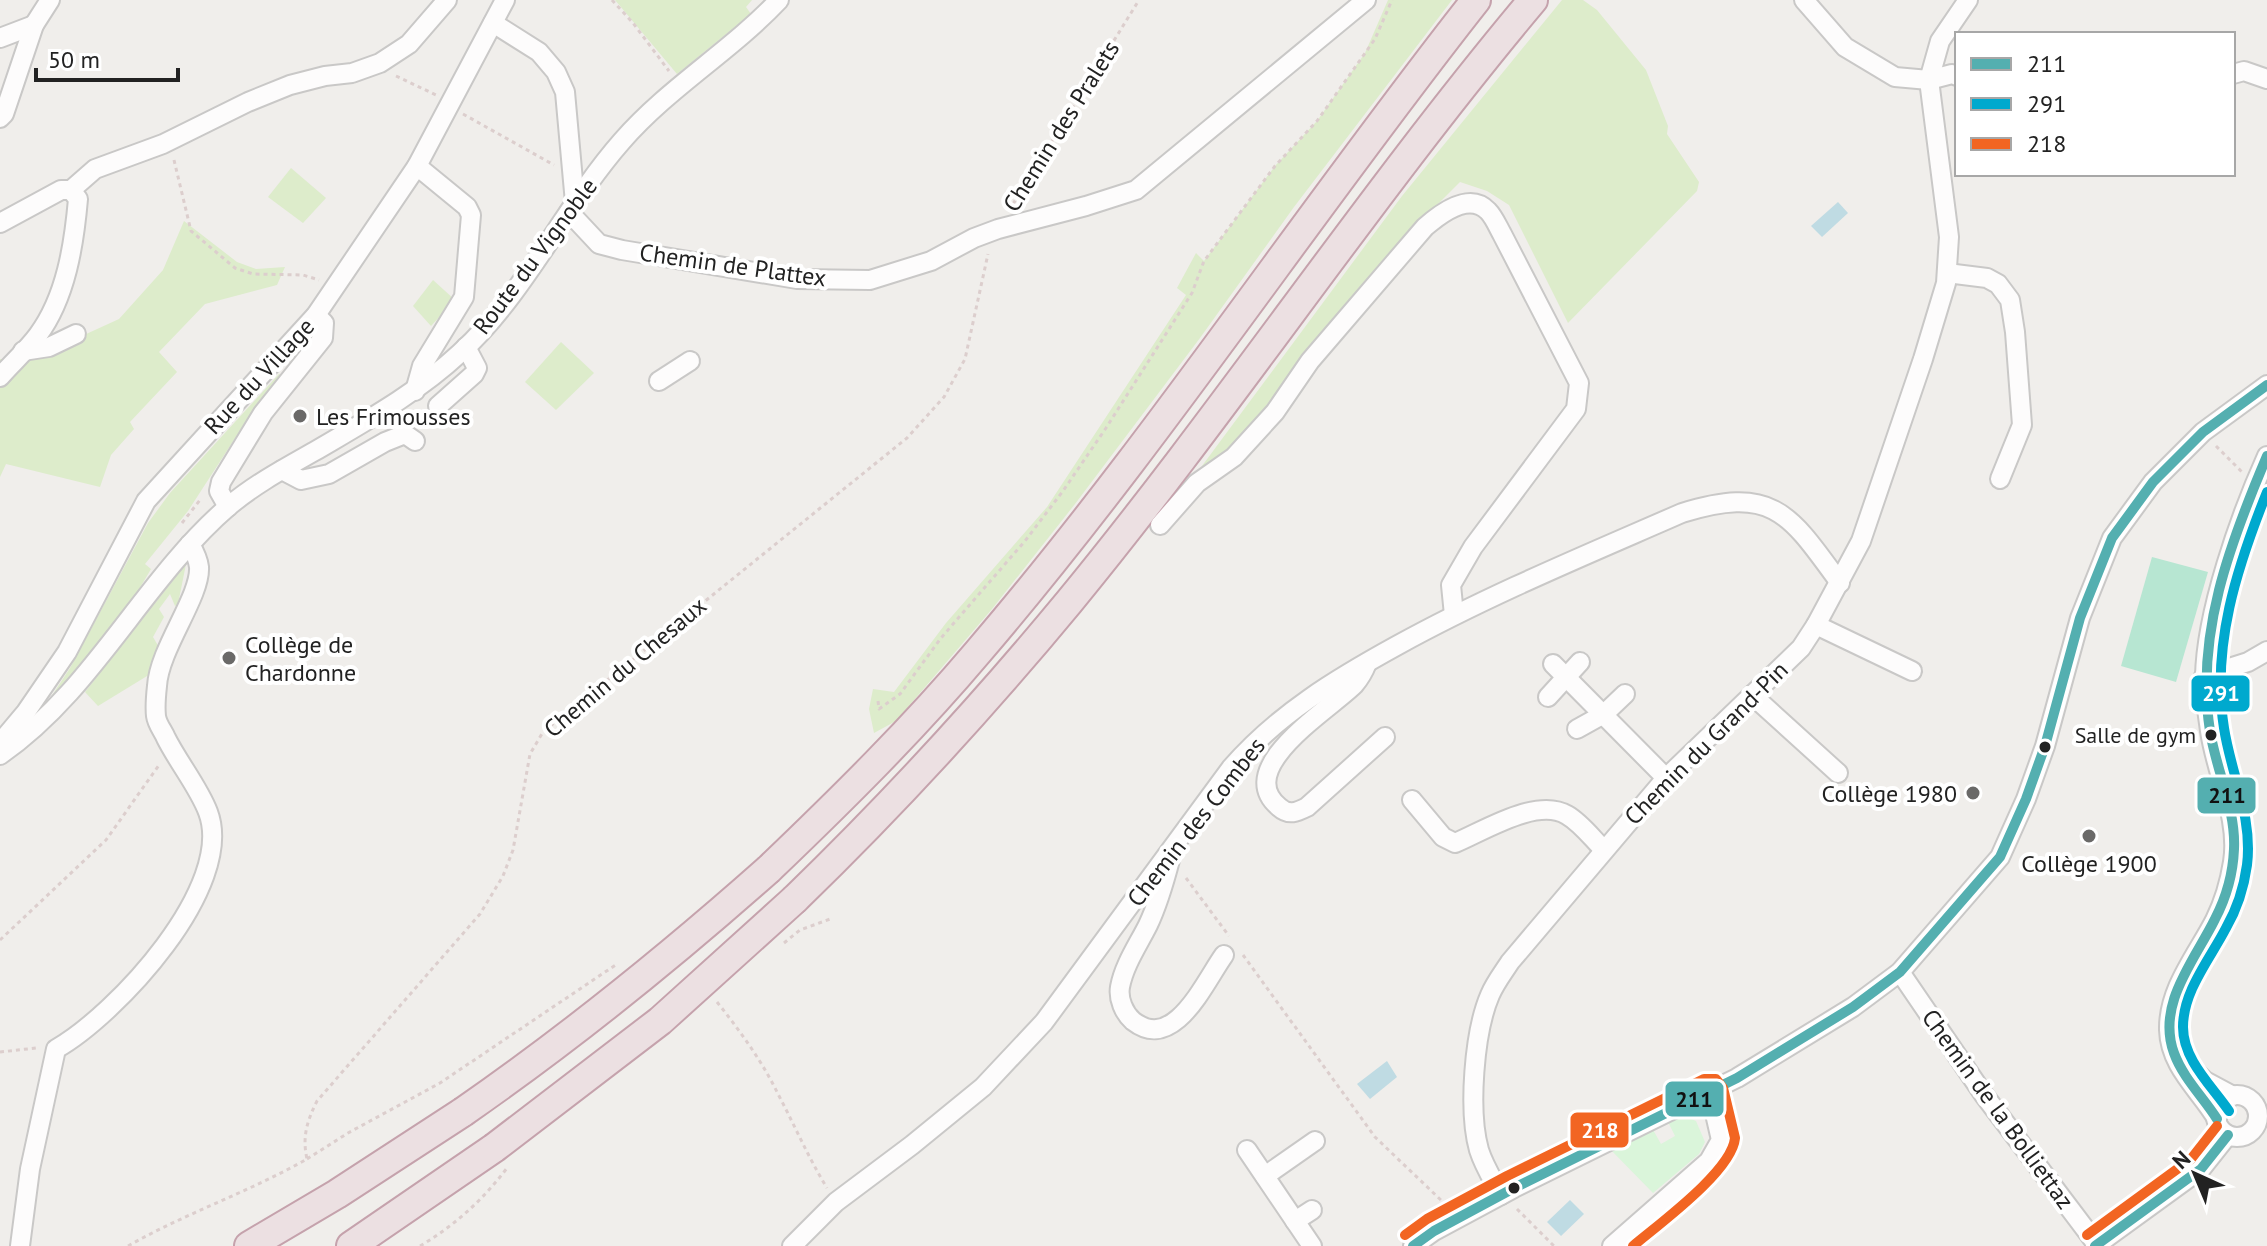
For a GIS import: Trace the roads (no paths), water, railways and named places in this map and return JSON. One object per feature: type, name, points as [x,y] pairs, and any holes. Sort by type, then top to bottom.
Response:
[{"type":"highway","points":[[249,1246],[337,1194],[556,1047],[637,984],[769,869],[871,770],[926,711],[1041,575],[1230,330],[1423,67],[1476,0]]},
{"type":"highway","points":[[351,1246],[500,1159],[795,899],[951,740],[1070,601],[1231,394],[1397,172],[1533,0]]},
{"type":"street","points":[[0,118],[34,25],[50,0]]},
{"type":"street","points":[[0,223],[61,190],[71,190],[95,169],[163,144],[248,102],[290,85],[352,73],[380,63],[409,44],[447,0]]},
{"type":"street","name":"Rue du Village","points":[[0,743],[26,712],[67,652],[146,501],[316,315],[335,288],[417,166],[505,0]]},
{"type":"street","name":"Route du Vignoble","points":[[0,755],[51,711],[110,645],[190,544],[228,507],[261,482],[415,391],[466,347],[508,299],[623,139],[779,0]]},
{"type":"street","name":"Chemin de Plattex","points":[[572,207],[599,244],[797,279],[870,280],[931,261],[998,229],[1136,190],[1366,0]]},
{"type":"street","points":[[1804,0],[1845,47],[1895,77],[1929,80],[1955,75]]},
{"type":"street","points":[[1929,80],[1940,41],[1968,0]]},
{"type":"street","points":[[493,23],[539,52],[556,72],[565,92],[573,175],[572,207]]},
{"type":"street","points":[[0,38],[34,25]]},
{"type":"street","points":[[2235,73],[2244,71],[2267,79]]},
{"type":"street","name":"Chemin du Grand-Pin","points":[[1505,1198],[1480,1153],[1474,1129],[1474,1078],[1490,995],[1510,962],[1666,778],[1801,648],[1861,541],[1923,359],[1947,273],[1949,237],[1929,80]]},
{"type":"street","points":[[415,391],[422,366],[464,297],[471,215],[467,207],[417,166]]},
{"type":"street","points":[[0,377],[39,335],[60,295],[75,230],[78,199],[71,190]]},
{"type":"street","points":[[1160,525],[1197,483],[1234,457],[1275,412],[1310,361],[1425,227],[1441,213],[1462,204],[1475,204],[1488,210],[1502,234],[1579,383],[1576,409],[1473,547],[1451,585],[1454,615]]},
{"type":"street","points":[[1947,273],[1987,278],[1998,284],[2010,300],[2022,425],[2000,479]]},
{"type":"street","points":[[228,507],[219,491],[221,482],[263,413],[323,338],[324,323],[316,315]]},
{"type":"street","points":[[23,351],[49,347],[76,334]]},
{"type":"street","points":[[438,406],[477,368],[466,347]]},
{"type":"street","points":[[659,381],[690,361]]},
{"type":"street","points":[[1413,1246],[1737,1078],[1853,1007],[1900,972],[2000,857],[2045,746],[2080,618],[2112,538],[2153,482],[2203,432],[2267,385]]},
{"type":"street","points":[[282,470],[301,480],[329,474],[405,434],[415,441]]},
{"type":"street","points":[[2169,1037],[2184,1061],[2205,1081],[2233,1096],[2261,1102],[2252,1131],[2241,1137],[2228,1135],[2184,1074],[2169,1037],[2171,1003],[2217,917],[2233,859],[2233,829],[2210,735],[2204,676],[2213,620],[2230,553],[2267,456]]},
{"type":"street","name":"Chemin des Combes","points":[[792,1246],[836,1202],[983,1087],[1044,1022],[1231,768],[1256,739],[1306,700],[1368,661],[1454,615],[1682,513],[1712,504],[1753,502],[1784,514],[1840,583]]},
{"type":"street","points":[[20,1246],[30,1169],[56,1049],[80,1036],[118,1002],[162,951],[187,911],[209,866],[213,835],[208,812],[156,718],[157,681],[170,640],[197,583],[197,557],[190,544]]},
{"type":"street","points":[[1816,625],[1912,671]]},
{"type":"street","points":[[2204,676],[2248,662],[2267,651]]},
{"type":"street","points":[[1368,661],[1355,683],[1312,720],[1275,759],[1267,771],[1266,790],[1284,812],[1294,813],[1307,807],[1385,737]]},
{"type":"street","points":[[1548,697],[1580,662]]},
{"type":"street","points":[[1553,664],[1666,778]]},
{"type":"street","points":[[1577,729],[1604,714],[1625,694]]},
{"type":"street","points":[[1752,695],[1838,773]]},
{"type":"street","points":[[1412,800],[1443,837],[1455,843],[1534,809],[1565,814],[1603,849]]},
{"type":"street","points":[[1172,850],[1162,893],[1126,966],[1119,990],[1122,1007],[1130,1019],[1143,1027],[1157,1031],[1171,1027],[1224,955]]},
{"type":"street","name":"Chemin de la Bolliettaz","points":[[1900,972],[1984,1095],[2097,1246]]},
{"type":"street","points":[[1612,1246],[1709,1161],[1721,1140],[1710,1092]]},
{"type":"street","points":[[2217,1119],[2219,1107],[2233,1096]]},
{"type":"street","points":[[2097,1246],[2201,1169],[2228,1135]]},
{"type":"street","points":[[1265,1176],[1315,1141]]},
{"type":"street","points":[[1247,1150],[1312,1246]]},
{"type":"street","points":[[1295,1221],[1312,1210]]},
{"type":"water","points":[[1838,202],[1848,213],[1822,237],[1811,226]]},
{"type":"water","points":[[1387,1061],[1397,1077],[1370,1099],[1357,1084]]},
{"type":"water","points":[[1570,1200],[1584,1214],[1561,1236],[1547,1222]]},
{"type":"place","name":"Les Frimousses","points":[[300,416]]},
{"type":"place","name":"Collège de Chardonne","points":[[229,658]]},
{"type":"place","name":"Salle de gym","points":[[2211,735]]},
{"type":"place","name":"Collège 1980","points":[[1973,793]]},
{"type":"place","name":"Collège 1900","points":[[2089,836]]}]
